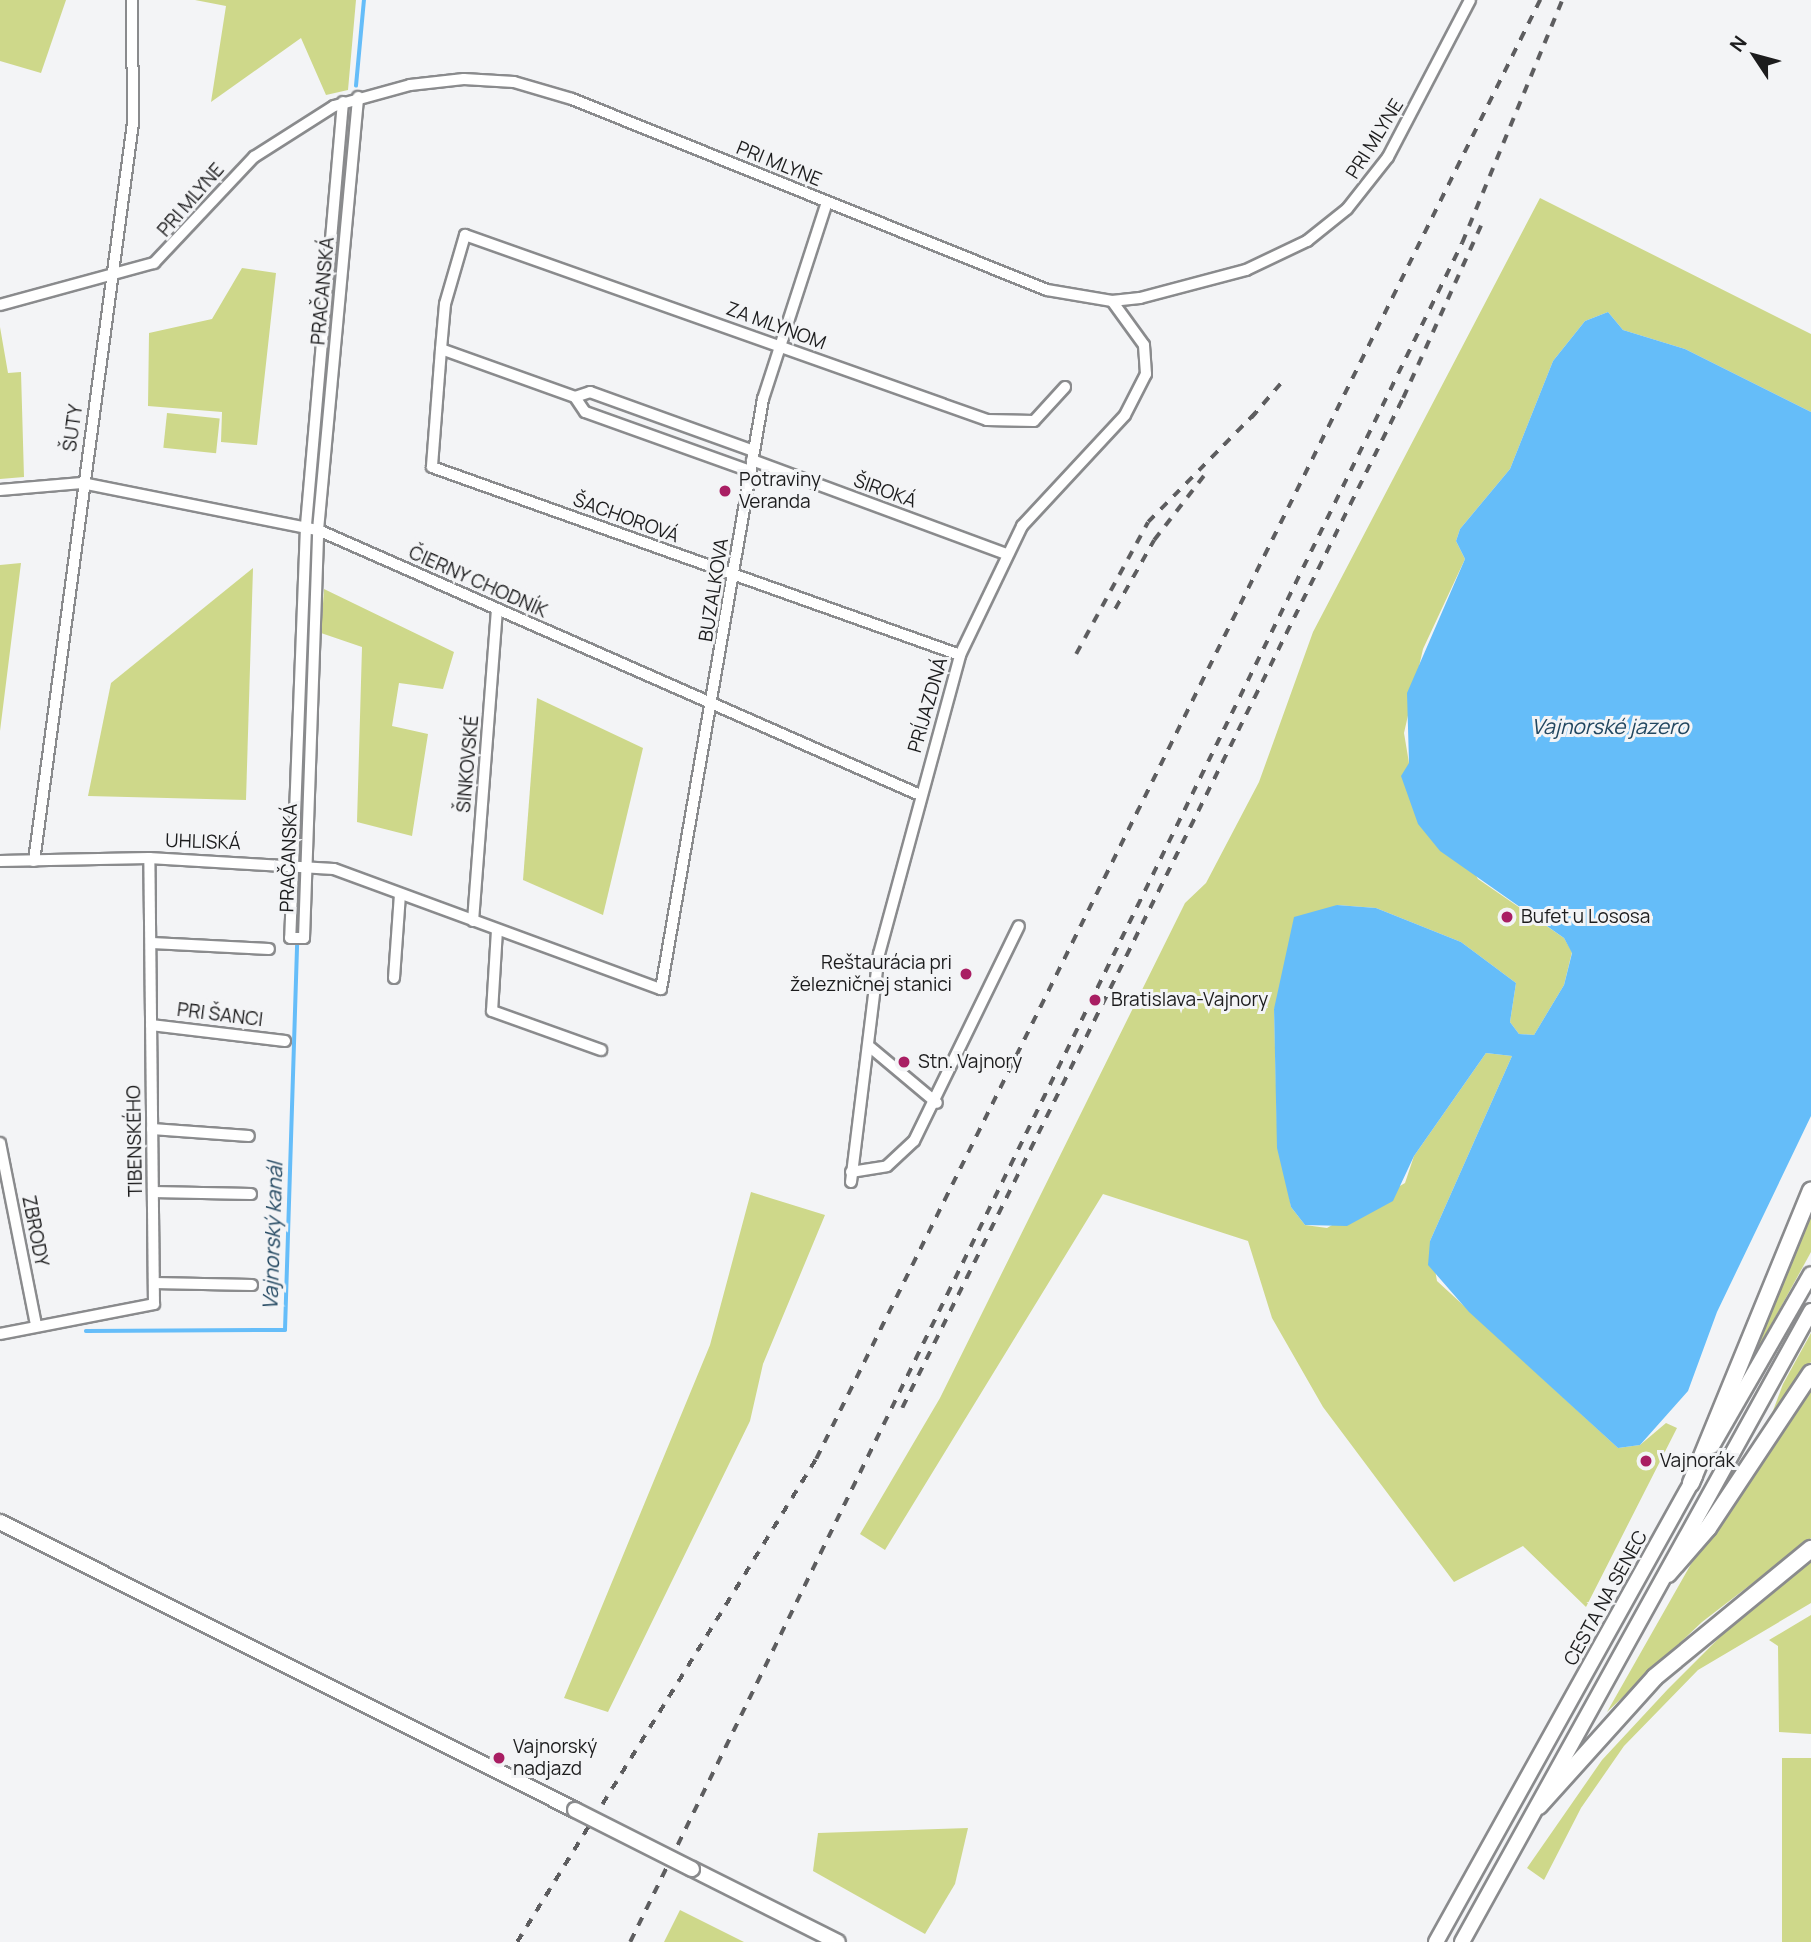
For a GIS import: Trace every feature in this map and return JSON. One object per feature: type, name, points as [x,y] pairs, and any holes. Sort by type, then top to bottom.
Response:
[{"type":"highway","points":[[1691,1483],[1811,1191]]},
{"type":"highway","points":[[1668,1574],[1708,1528],[1811,1373]]},
{"type":"highway","points":[[1539,1807],[1655,1677],[1811,1549]]},
{"type":"main road","name":"CESTA NA SENEC","points":[[1436,1942],[1691,1483],[1811,1274]]},
{"type":"main road","points":[[1462,1942],[1668,1574],[1811,1311]]},
{"type":"main road","points":[[0,1522],[838,1942]]},
{"type":"street","name":"ŠUTY","points":[[34,861],[82,483],[133,123],[132,0]]},
{"type":"street","name":"PRI MLYNE","points":[[0,305],[112,277],[161,259],[254,157],[343,102],[450,80],[526,85],[1047,290],[1112,301],[1246,270],[1307,241],[1338,217],[1388,157],[1470,0]]},
{"type":"street","name":"PRAČANSKÁ","points":[[343,102],[306,527],[290,938],[304,938],[318,530],[358,97]]},
{"type":"street","name":"BUZALKOVA","points":[[661,989],[713,705],[752,461],[779,346],[827,202]]},
{"type":"street","name":"ZA MLYNOM","points":[[441,349],[445,304],[465,235],[779,346],[1015,425],[1034,421],[1065,387]]},
{"type":"street","name":"PRÍJAZDNÁ","points":[[937,1103],[900,1157],[870,1172],[851,1177],[870,1047],[878,954],[960,655],[1006,554],[1041,500],[1125,415],[1141,389],[1144,345],[1112,301]]},
{"type":"street","name":"ŠIROKÁ","points":[[441,349],[575,397],[585,412],[752,461]]},
{"type":"street","name":"ŠACHOROVÁ","points":[[441,349],[432,467],[960,655]]},
{"type":"street","name":"ŠIROKÁ","points":[[575,397],[590,392],[752,461],[1006,554]]},
{"type":"street","name":"ČIERNY CHODNÍK","points":[[0,490],[82,483],[318,530],[920,795]]},
{"type":"street","name":"ŠINKOVSKÉ","points":[[473,920],[497,611]]},
{"type":"street","name":"UHLISKÁ","points":[[0,860],[149,858],[306,864],[400,894],[661,989]]},
{"type":"street","name":"TIBENSKÉHO","points":[[149,858],[154,1283]]},
{"type":"street","points":[[394,978],[400,894]]},
{"type":"street","points":[[870,1047],[937,1103],[1019,926]]},
{"type":"street","points":[[497,930],[492,1011],[601,1050]]},
{"type":"street","points":[[152,943],[269,949]]},
{"type":"street","name":"PRI ŠANCI","points":[[151,1025],[285,1041]]},
{"type":"street","points":[[152,1129],[249,1136]]},
{"type":"street","name":"ZBRODY","points":[[0,1143],[36,1325]]},
{"type":"street","points":[[153,1192],[251,1194]]},
{"type":"street","points":[[0,1334],[154,1304],[154,1283],[252,1285]]},
{"type":"green space","points":[[0,0],[66,0],[41,73],[0,61]]},
{"type":"green space","points":[[195,0],[356,0],[348,90],[326,95],[301,38],[211,102],[226,6]]},
{"type":"green space","points":[[1540,198],[1811,334],[1811,412],[1685,349],[1623,330],[1608,312],[1585,321],[1553,361],[1510,469],[1460,529],[1456,541],[1465,559],[1423,649],[1404,733],[1409,763],[1478,879],[1564,938],[1572,952],[1564,985],[1534,1035],[1519,1034],[1510,1022],[1516,983],[1461,942],[1376,908],[1337,905],[1274,1009],[1277,1125],[1291,1207],[1305,1225],[1327,1228],[1405,1183],[1414,1156],[1486,1053],[1512,1056],[1430,1241],[1437,1281],[1618,1448],[1640,1445],[1666,1423],[1677,1428],[1586,1607],[1523,1546],[1454,1582],[1323,1407],[1272,1318],[1248,1241],[1103,1194],[885,1550],[860,1534],[940,1398],[1185,903],[1206,883],[1259,782],[1313,632]]},
{"type":"green space","points":[[242,268],[276,273],[257,445],[221,442],[222,412],[148,406],[149,333],[212,319]]},
{"type":"green space","points":[[0,327],[8,373],[21,372],[24,477],[0,479]]},
{"type":"green space","points":[[167,413],[220,419],[216,453],[163,448]]},
{"type":"green space","points":[[21,563],[0,731],[0,565]]},
{"type":"green space","points":[[253,568],[246,800],[88,796],[111,683]]},
{"type":"green space","points":[[324,589],[454,652],[443,689],[399,683],[392,726],[428,734],[412,836],[357,822],[362,647],[321,633]]},
{"type":"green space","points":[[537,698],[643,748],[603,915],[523,880]]},
{"type":"green space","points":[[751,1192],[825,1215],[763,1364],[750,1421],[608,1712],[564,1698],[710,1345]]},
{"type":"green space","points":[[1811,1208],[1811,1252],[1748,1367],[1745,1364]]},
{"type":"green space","points":[[1811,1333],[1811,1362],[1770,1419],[1783,1384]]},
{"type":"green space","points":[[1811,1386],[1811,1538],[1702,1622],[1607,1712],[1691,1564]]},
{"type":"green space","points":[[1811,1561],[1811,1603],[1698,1670],[1624,1746],[1581,1808],[1544,1880],[1527,1868],[1602,1760],[1738,1619]]},
{"type":"green space","points":[[1811,1615],[1811,1734],[1779,1732],[1778,1646],[1769,1640]]},
{"type":"green space","points":[[1782,1758],[1811,1758],[1811,1942],[1782,1942]]},
{"type":"green space","points":[[968,1828],[955,1884],[925,1934],[813,1871],[818,1833]]},
{"type":"green space","points":[[680,1910],[744,1942],[664,1942]]},
{"type":"water","name":"Vajnorské jazero","points":[[1608,312],[1623,330],[1685,349],[1811,412],[1811,1116],[1717,1312],[1688,1391],[1640,1445],[1618,1448],[1469,1312],[1428,1265],[1430,1241],[1512,1056],[1486,1053],[1414,1156],[1393,1201],[1347,1226],[1305,1225],[1291,1207],[1277,1148],[1274,1009],[1294,917],[1337,905],[1376,908],[1461,942],[1516,983],[1510,1022],[1519,1034],[1534,1035],[1564,985],[1572,953],[1564,938],[1440,851],[1418,824],[1401,776],[1409,763],[1407,693],[1465,559],[1456,541],[1460,529],[1510,469],[1553,361],[1585,321]]},
{"type":"waterway","name":"Vajnorský kanál","points":[[356,86],[364,0]]},
{"type":"waterway","name":"Vajnorský kanál","points":[[297,932],[299,874]]},
{"type":"waterway","name":"Vajnorský kanál","points":[[86,1331],[285,1330],[297,944]]},
{"type":"railway","points":[[517,1942],[816,1459],[1540,0]]},
{"type":"railway","points":[[630,1942],[1462,243],[1562,0]]},
{"type":"railway","points":[[902,1408],[1403,398],[1482,223]]},
{"type":"railway","points":[[1251,418],[1281,383]]},
{"type":"railway","points":[[1076,654],[1148,522],[1256,412]]},
{"type":"railway","points":[[1115,609],[1154,540],[1209,469]]},
{"type":"place","name":"Potraviny Veranda","points":[[725,491]]},
{"type":"place","name":"Bufet u Lososa","points":[[1507,917]]},
{"type":"place","name":"Reštaurácia pri železničnej stanici","points":[[966,974]]},
{"type":"place","name":"Bratislava-Vajnory","points":[[1095,1000]]},
{"type":"place","name":"Stn. Vajnory","points":[[904,1062]]},
{"type":"place","name":"Vajnorák","points":[[1646,1461]]},
{"type":"place","name":"Vajnorský nadjazd","points":[[499,1758]]}]
